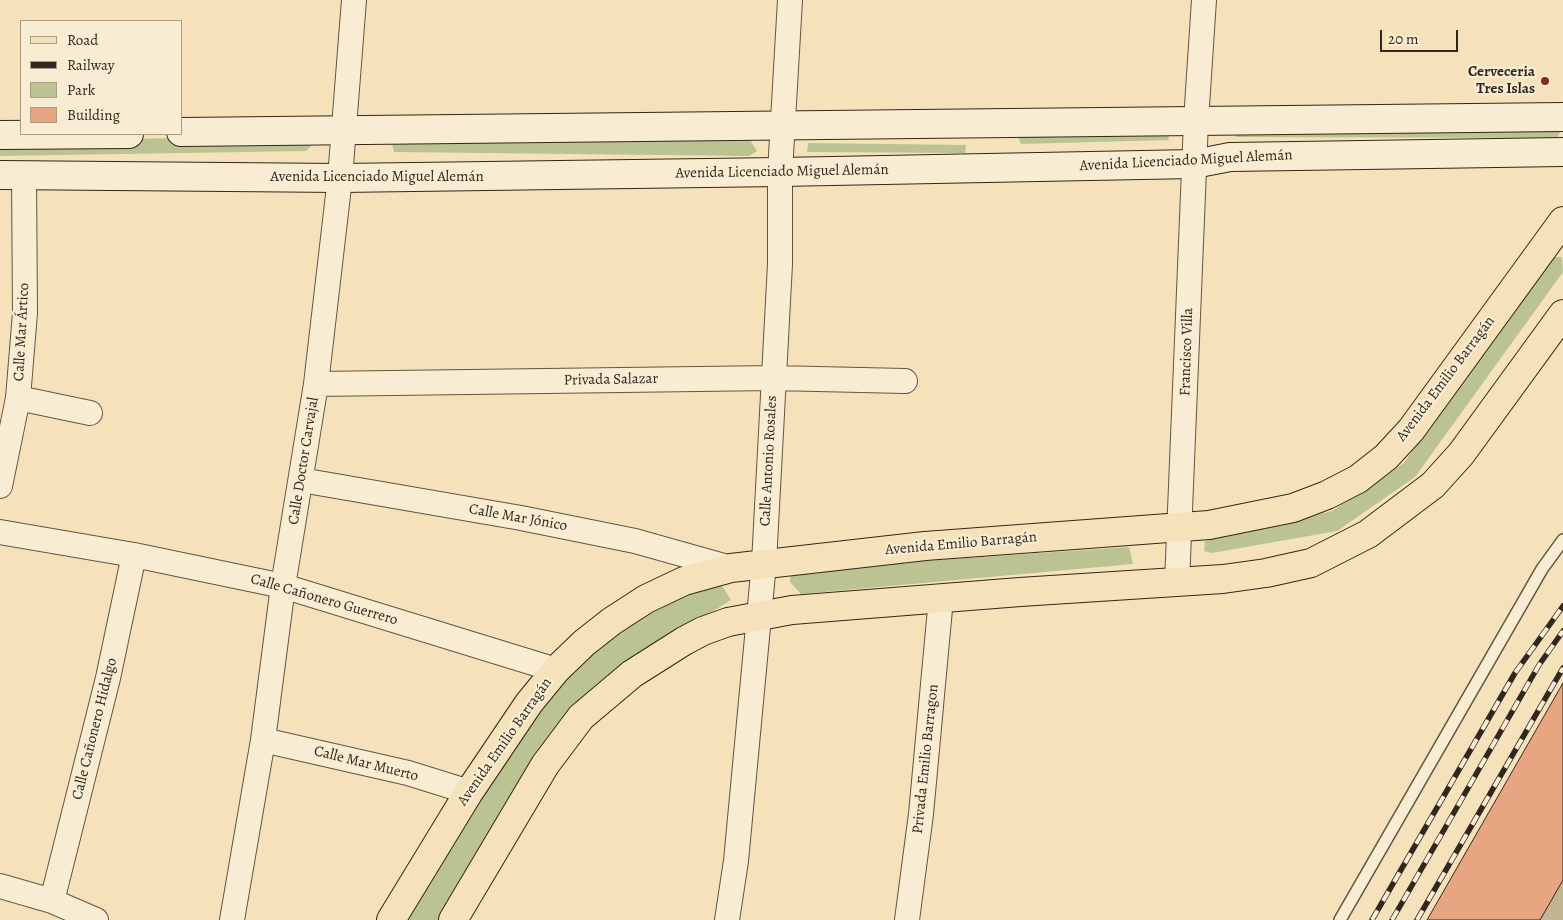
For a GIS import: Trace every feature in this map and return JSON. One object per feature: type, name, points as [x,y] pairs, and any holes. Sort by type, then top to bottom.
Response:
[{"type":"main road","points":[[182,132],[345,129],[990,125],[1563,117]]},
{"type":"main road","points":[[988,169],[990,125]]},
{"type":"main road","points":[[0,135],[20,135]]},
{"type":"main road","name":"Avenida Licenciado Miguel Alemán","points":[[12,176],[340,178],[988,169],[1194,164],[1230,157],[1563,152]]},
{"type":"main road","name":"Avenida Emilio Barragán","points":[[391,920],[468,792],[529,702],[556,670],[612,621],[646,599],[684,581],[731,568],[953,544],[1209,525],[1293,508],[1327,495],[1358,479],[1379,463],[1411,430],[1563,220]]},
{"type":"main road","points":[[453,920],[545,765],[581,717],[610,691],[658,656],[703,631],[758,616],[792,610],[941,598],[1177,583],[1266,574],[1311,563],[1368,534],[1433,485],[1461,454],[1563,314]]},
{"type":"street","name":"Calle Doctor Carvajal","points":[[232,920],[263,740],[284,586],[316,384],[345,129],[354,0]]},
{"type":"street","name":"Calle Antonio Rosales","points":[[727,920],[736,861],[764,563],[780,264],[780,172],[790,0]]},
{"type":"street","name":"Francisco Villa","points":[[1177,583],[1194,164],[1204,0]]},
{"type":"street","name":"Calle Mar Ártico","points":[[0,486],[18,398],[25,313],[12,176]]},
{"type":"street","name":"Privada Salazar","points":[[316,384],[774,378],[905,381]]},
{"type":"street","points":[[18,398],[90,414]]},
{"type":"street","name":"Calle Mar Jónico","points":[[301,480],[635,540],[731,568]]},
{"type":"street","name":"Calle Cañonero Guerrero","points":[[0,532],[134,555],[284,586],[556,670]]},
{"type":"street","name":"Calle Cañonero Hidalgo","points":[[52,901],[108,678],[134,555]]},
{"type":"street","name":"Privada Emilio Barragon","points":[[907,920],[921,814],[941,598]]},
{"type":"street","name":"Calle Mar Muerto","points":[[263,740],[408,773],[468,792]]},
{"type":"street","points":[[0,886],[52,901],[96,920]]},
{"type":"lane","points":[[1340,920],[1542,569],[1563,540]]},
{"type":"green space","points":[[1231,125],[1561,130],[1557,138],[1236,137]]},
{"type":"green space","points":[[1167,130],[1169,140],[1021,144],[1019,139],[1021,133]]},
{"type":"green space","points":[[305,136],[314,143],[306,151],[0,156],[0,141]]},
{"type":"green space","points":[[390,136],[750,140],[757,151],[749,156],[394,152]]},
{"type":"green space","points":[[808,143],[966,145],[965,153],[807,152]]},
{"type":"green space","points":[[1546,257],[1562,257],[1563,272],[1415,477],[1337,531],[1212,553],[1204,551],[1205,541],[1332,511],[1404,463]]},
{"type":"green space","points":[[1129,547],[1133,564],[801,594],[790,582],[791,570]]},
{"type":"green space","points":[[711,579],[723,587],[731,600],[596,684],[559,726],[440,920],[399,920],[570,666],[627,623]]},
{"type":"building","points":[[1563,683],[1563,880],[1540,920],[1427,920]]},
{"type":"railway","points":[[1372,920],[1515,673],[1563,606]]},
{"type":"railway","points":[[1392,920],[1539,665],[1563,631]]},
{"type":"railway","points":[[1417,920],[1563,668]]},
{"type":"place","name":"Cerveceria Tres Islas","points":[[1545,81]]}]
